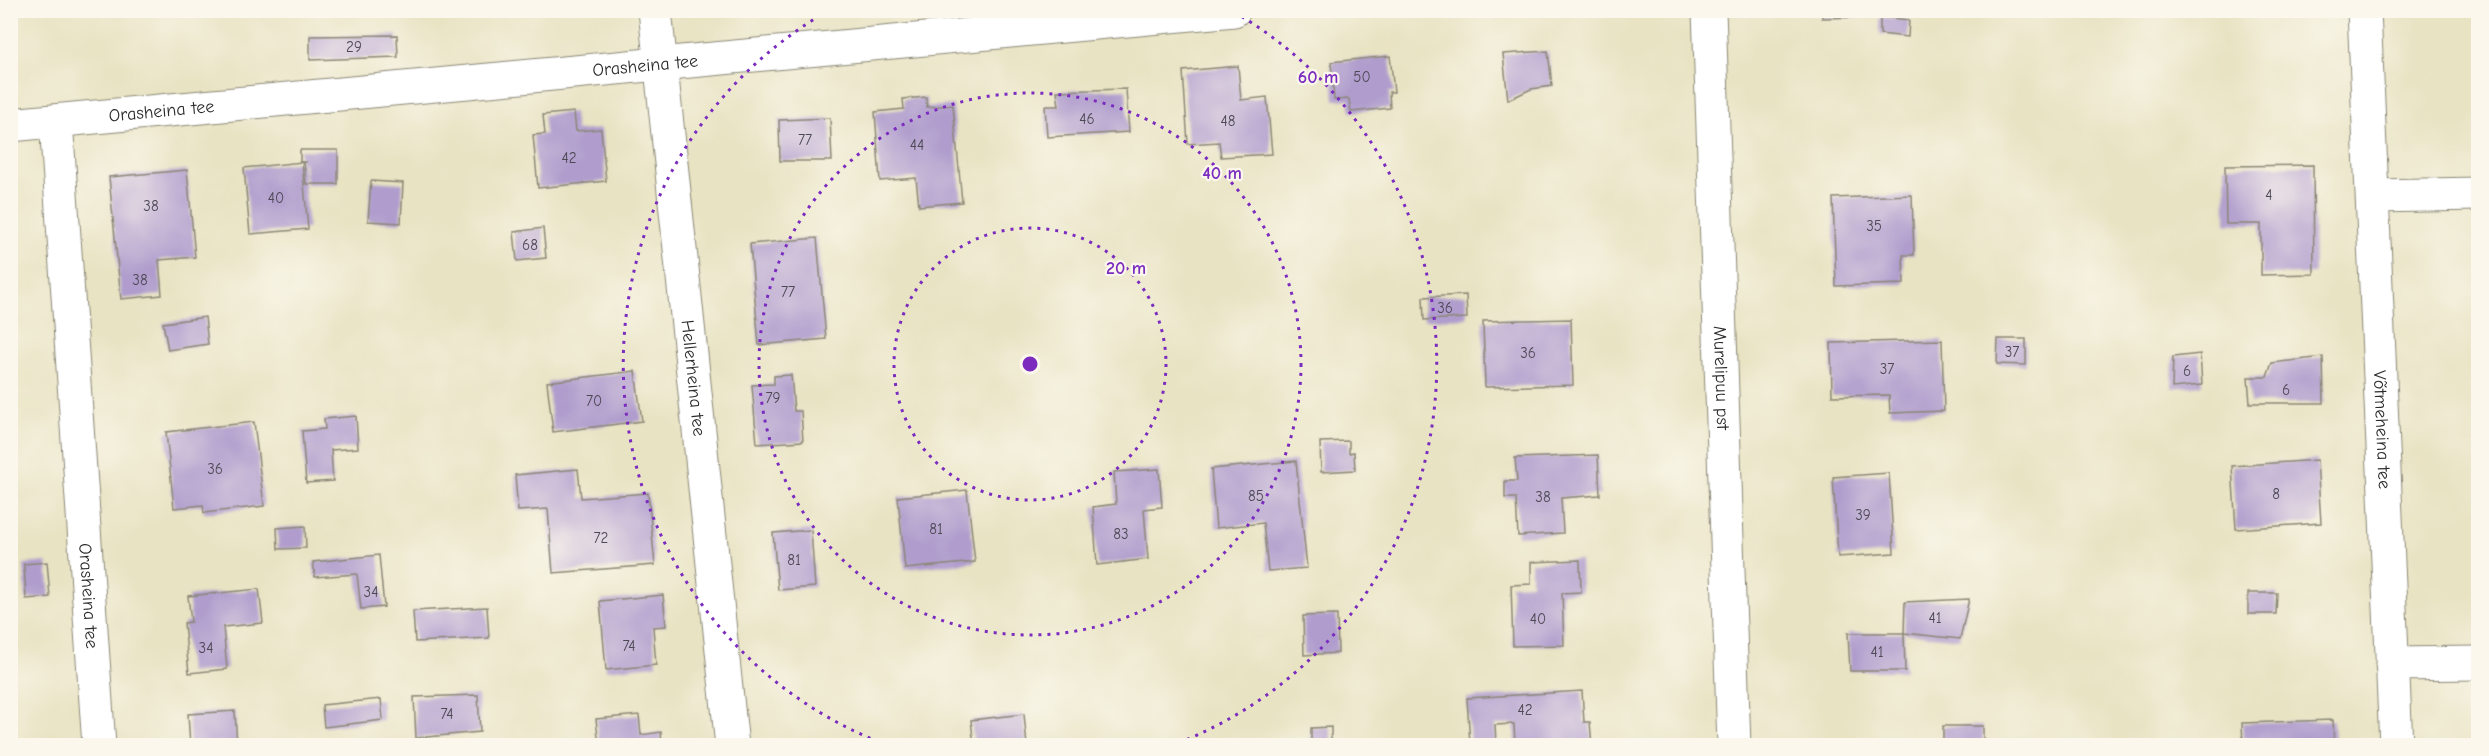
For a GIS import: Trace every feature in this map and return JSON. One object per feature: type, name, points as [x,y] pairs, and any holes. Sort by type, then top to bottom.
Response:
[{"type":"street","name":"Hellerheina tee","points":[[655,10],[732,746]]},
{"type":"street","name":"Orasheina tee","points":[[10,124],[1234,10]]},
{"type":"street","name":"Murelipuu pst","points":[[1709,10],[1734,746]]},
{"type":"street","name":"Võtmeheina tee","points":[[2364,10],[2374,196],[2396,746]]},
{"type":"street","name":"Orasheina tee","points":[[56,121],[99,746]]},
{"type":"street","points":[[2374,196],[2478,194]]},
{"type":"street","points":[[2392,664],[2478,663]]},
{"type":"building","points":[[1822,10],[1863,10],[1863,17],[1822,18]]},
{"type":"building","points":[[1880,17],[1909,20],[1908,37],[1880,34]]},
{"type":"building","points":[[397,35],[398,57],[310,60],[310,36]]},
{"type":"building","points":[[1548,51],[1552,86],[1531,89],[1508,100],[1503,54]]},
{"type":"building","points":[[1390,56],[1394,92],[1389,92],[1390,108],[1351,112],[1349,99],[1334,100],[1331,62]]},
{"type":"building","points":[[1238,66],[1241,100],[1267,97],[1272,154],[1221,157],[1219,142],[1188,144],[1183,71]]},
{"type":"building","points":[[1126,89],[1129,132],[1047,137],[1045,106],[1059,106],[1057,91]]},
{"type":"building","points":[[926,97],[927,107],[953,105],[962,202],[919,206],[916,178],[880,181],[875,112],[904,109],[903,99]]},
{"type":"building","points":[[574,112],[576,131],[601,129],[606,181],[538,188],[533,135],[545,134],[543,115]]},
{"type":"building","points":[[830,118],[832,161],[780,161],[779,120]]},
{"type":"building","points":[[300,150],[338,150],[338,184],[306,184],[304,162],[300,162]]},
{"type":"building","points":[[302,162],[308,229],[250,234],[244,168]]},
{"type":"building","points":[[2313,165],[2314,274],[2261,275],[2261,224],[2226,224],[2225,166]]},
{"type":"building","points":[[187,170],[195,257],[159,260],[162,295],[121,299],[109,177]]},
{"type":"building","points":[[371,181],[403,183],[401,223],[368,221]]},
{"type":"building","points":[[1912,195],[1914,255],[1903,255],[1904,284],[1836,286],[1833,198]]},
{"type":"building","points":[[543,228],[546,258],[517,261],[514,232]]},
{"type":"building","points":[[817,238],[826,339],[759,345],[750,244]]},
{"type":"building","points":[[1466,295],[1467,318],[1424,320],[1423,297]]},
{"type":"building","points":[[205,317],[208,344],[168,350],[163,323]]},
{"type":"building","points":[[1571,319],[1573,385],[1485,387],[1483,321]]},
{"type":"building","points":[[1998,339],[2026,339],[2026,365],[1997,364]]},
{"type":"building","points":[[1942,340],[1944,411],[1890,413],[1889,395],[1832,396],[1831,343]]},
{"type":"building","points":[[2200,354],[2202,385],[2172,388],[2173,357]]},
{"type":"building","points":[[2323,357],[2324,403],[2250,403],[2248,377],[2267,377],[2272,363]]},
{"type":"building","points":[[635,371],[642,421],[553,432],[547,382]]},
{"type":"building","points":[[791,375],[794,411],[801,411],[803,441],[757,444],[752,385],[774,384],[774,376]]},
{"type":"building","points":[[356,416],[358,448],[331,450],[333,481],[306,483],[302,431],[325,429],[324,419]]},
{"type":"building","points":[[254,422],[264,506],[204,513],[203,505],[174,508],[166,432]]},
{"type":"building","points":[[10,433],[15,464],[10,465]]},
{"type":"building","points":[[1349,441],[1349,453],[1354,452],[1355,470],[1321,472],[1320,442]]},
{"type":"building","points":[[1598,455],[1600,495],[1561,498],[1563,533],[1518,536],[1516,498],[1505,498],[1505,481],[1517,481],[1515,458]]},
{"type":"building","points":[[2317,460],[2321,523],[2236,529],[2232,466]]},
{"type":"building","points":[[1296,461],[1307,568],[1268,571],[1263,523],[1216,528],[1211,469]]},
{"type":"building","points":[[578,469],[581,498],[648,493],[655,565],[553,573],[548,509],[518,511],[515,475]]},
{"type":"building","points":[[1159,469],[1162,507],[1144,509],[1148,559],[1097,565],[1093,507],[1116,504],[1114,472]]},
{"type":"building","points":[[1889,473],[1894,553],[1838,557],[1833,477]]},
{"type":"building","points":[[967,490],[975,562],[905,569],[898,497]]},
{"type":"building","points":[[305,526],[306,548],[278,549],[277,528]]},
{"type":"building","points":[[811,530],[815,587],[778,590],[773,533]]},
{"type":"building","points":[[379,555],[384,607],[361,609],[357,574],[315,577],[313,562]]},
{"type":"building","points":[[1580,560],[1581,592],[1562,593],[1564,645],[1513,646],[1511,585],[1531,584],[1531,562]]},
{"type":"building","points":[[47,562],[50,597],[26,599],[24,564]]},
{"type":"building","points":[[259,589],[263,623],[223,627],[227,669],[189,673],[184,623],[191,622],[188,596]]},
{"type":"building","points":[[2248,593],[2277,593],[2276,614],[2248,614]]},
{"type":"building","points":[[663,595],[666,626],[653,627],[656,665],[606,670],[600,601]]},
{"type":"building","points":[[1969,599],[1960,639],[1904,633],[1905,602]]},
{"type":"building","points":[[487,607],[489,638],[415,642],[413,611]]},
{"type":"building","points":[[1337,615],[1338,653],[1304,655],[1303,616]]},
{"type":"building","points":[[1848,633],[1904,633],[1905,671],[1850,671]]},
{"type":"building","points":[[1582,691],[1584,722],[1590,722],[1592,746],[1515,746],[1514,724],[1495,725],[1496,743],[1470,744],[1467,698]]},
{"type":"building","points":[[478,695],[480,732],[416,738],[414,697]]},
{"type":"building","points":[[381,699],[383,720],[324,727],[322,705]]},
{"type":"building","points":[[235,711],[237,746],[190,746],[188,714]]},
{"type":"building","points":[[1024,714],[1027,746],[974,746],[971,720]]},
{"type":"building","points":[[639,715],[641,735],[661,732],[662,746],[599,746],[596,719]]},
{"type":"building","points":[[2333,720],[2334,746],[2243,746],[2242,723]]},
{"type":"building","points":[[1943,726],[1983,726],[1983,746],[1943,746]]},
{"type":"building","points":[[1331,727],[1331,746],[1311,746],[1311,728]]}]
